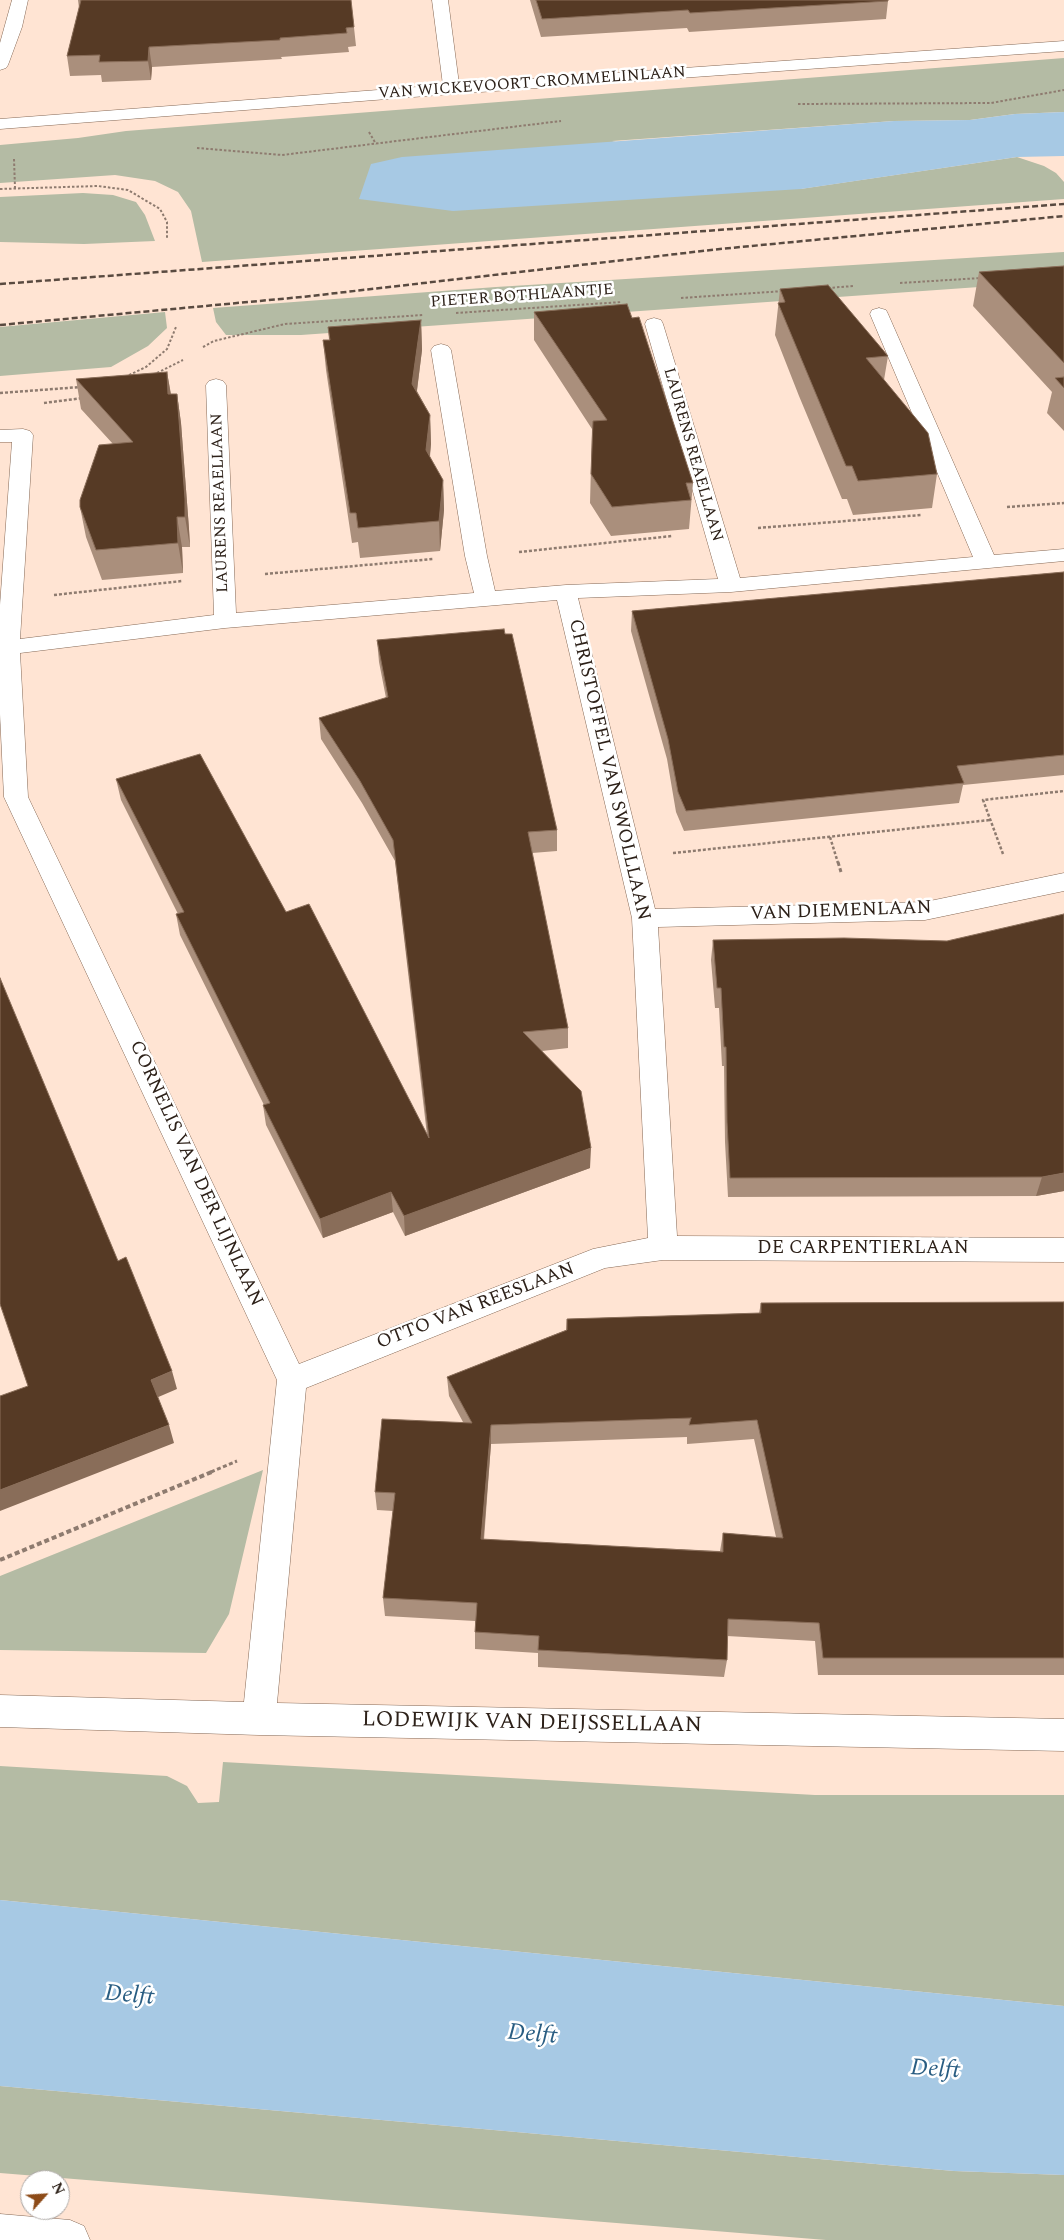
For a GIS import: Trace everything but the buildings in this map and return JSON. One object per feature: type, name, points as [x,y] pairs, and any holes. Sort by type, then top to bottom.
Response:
[{"type":"street","points":[[0,65],[14,27],[20,0]]},
{"type":"street","points":[[440,0],[452,89]]},
{"type":"street","name":"VAN WICKEVOORT CROMMELINLAAN","points":[[0,124],[452,89],[1064,46]]},
{"type":"street","points":[[879,314],[986,562]]},
{"type":"street","name":"LAURENS REAELLAAN","points":[[654,324],[731,585]]},
{"type":"street","points":[[442,350],[476,556],[486,599]]},
{"type":"street","name":"LAURENS REAELLAAN","points":[[216,385],[225,621]]},
{"type":"street","points":[[0,436],[23,434]]},
{"type":"street","name":"CORNELIS VAN DER LIJNLAAN","points":[[23,434],[11,599],[4,648],[16,797],[292,1380]]},
{"type":"street","name":"LAURENS REAELLAAN","points":[[4,648],[225,621],[566,592],[731,585],[1064,555]]},
{"type":"street","name":"CHRISTOFFEL VAN SWOLLLAAN","points":[[566,592],[645,918],[663,1248]]},
{"type":"street","name":"VAN DIEMENLAAN","points":[[645,918],[926,911],[1064,882]]},
{"type":"street","name":"OTTO VAN REESLAAN","points":[[292,1380],[603,1257],[663,1248]]},
{"type":"street","name":"DE CARPENTIERLAAN","points":[[663,1248],[1064,1250]]},
{"type":"street","points":[[259,1719],[292,1380]]},
{"type":"street","name":"LODEWIJK VAN DEIJSSELLAAN","points":[[0,1711],[259,1719],[1064,1735]]},
{"type":"street","points":[[0,2234],[70,2240]]},
{"type":"path","points":[[793,104],[991,103],[1064,90]]},
{"type":"path","points":[[192,147],[282,155],[567,120]]},
{"type":"path","points":[[0,189],[98,186],[128,190],[160,209],[167,222],[167,239]]},
{"type":"path","points":[[896,283],[985,277]]},
{"type":"path","points":[[828,288],[857,286]]},
{"type":"path","points":[[675,298],[790,290]]},
{"type":"path","name":"PIETER BOTHLAANTJE","points":[[454,313],[628,302]]},
{"type":"path","name":"PIETER BOTHLAANTJE","points":[[200,350],[214,341],[286,324],[426,315]]},
{"type":"path","points":[[117,379],[146,367],[168,350],[176,327]]},
{"type":"path","points":[[144,378],[171,367],[186,358]]},
{"type":"path","points":[[0,394],[84,386]]},
{"type":"path","points":[[23,434],[26,405],[90,396]]},
{"type":"path","points":[[11,599],[224,577],[1064,502]]},
{"type":"path","points":[[1016,892],[983,800],[1064,791]]},
{"type":"path","points":[[630,858],[990,820]]},
{"type":"path","points":[[0,1560],[286,1441]]},
{"type":"green space","points":[[1064,58],[1064,112],[1015,114],[970,120],[894,121],[612,141],[800,189],[1017,157],[1044,166],[1056,173],[1064,182],[1064,199],[202,262],[191,211],[178,192],[155,181],[115,175],[0,183],[0,145],[78,138],[126,131]]},
{"type":"green space","points":[[83,193],[113,195],[136,202],[145,215],[155,241],[84,244],[0,242],[0,197]]},
{"type":"green space","points":[[1064,252],[1064,281],[301,335],[226,335],[216,322],[213,308],[496,287]]},
{"type":"green space","points":[[165,312],[167,328],[148,346],[111,367],[0,376],[0,327]]},
{"type":"green space","points":[[263,1470],[229,1614],[206,1653],[0,1650],[0,1576]]},
{"type":"green space","points":[[223,1762],[815,1795],[1064,1795],[1064,2006],[0,1900],[0,1766],[167,1776],[187,1786],[198,1803],[219,1802]]},
{"type":"green space","points":[[0,2086],[954,2171],[1064,2175],[1064,2240],[826,2240],[70,2179],[70,2170],[20,2170],[20,2175],[0,2173]]},
{"type":"water","points":[[1064,112],[1064,156],[1017,157],[801,189],[453,211],[359,199],[371,164],[402,157],[894,121],[970,120],[1015,114]]},
{"type":"water","name":"Delft","points":[[0,1900],[1064,2006],[1064,2175],[954,2171],[0,2086]]},
{"type":"railway","points":[[0,284],[1064,204]]},
{"type":"railway","points":[[0,325],[302,297],[720,249],[1064,216]]}]
